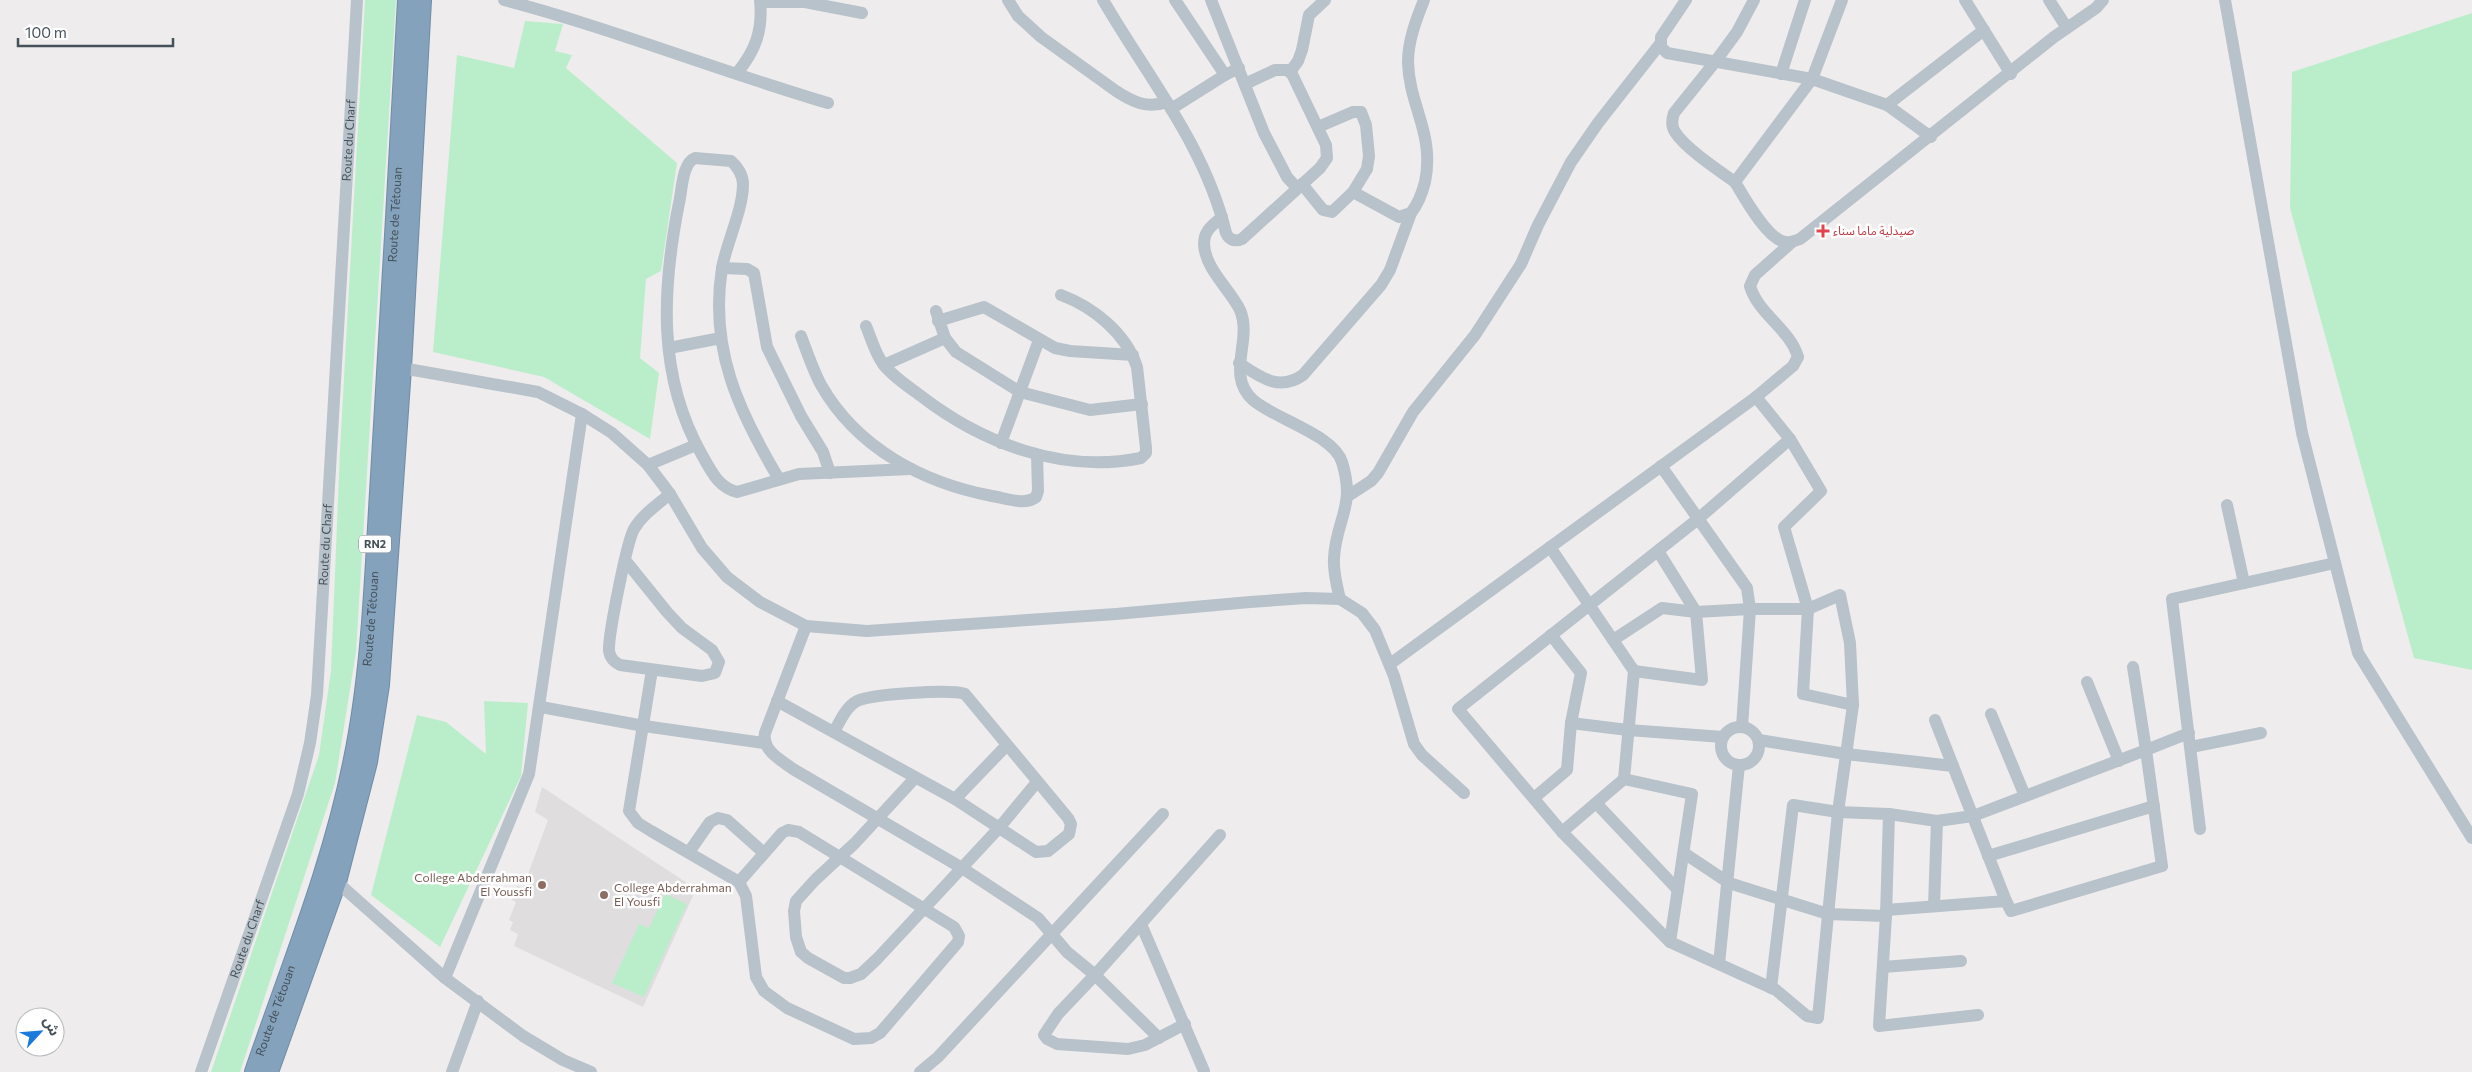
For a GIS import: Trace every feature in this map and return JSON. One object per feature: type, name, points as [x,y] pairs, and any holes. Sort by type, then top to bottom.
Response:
[{"type":"highway","name":"Route de Tétouan","points":[[254,1072],[322,876],[339,819],[353,759],[365,680],[408,0]]},
{"type":"highway","name":"Route de Tétouan","points":[[269,1072],[337,882],[368,762],[380,685],[402,368],[422,0]]},
{"type":"street","name":"Route du Charf","points":[[201,1072],[298,794],[310,743],[317,695],[357,0]]},
{"type":"street","points":[[504,0],[604,28],[700,63],[828,103]]},
{"type":"street","points":[[1008,0],[1018,16],[1041,37],[1128,99],[1150,106],[1169,106],[1239,68]]},
{"type":"street","points":[[1103,0],[1202,163],[1215,193],[1228,237],[1238,240],[1320,168],[1327,158],[1326,145],[1290,72],[1287,70],[1275,70],[1245,84]]},
{"type":"street","points":[[1175,0],[1225,75]]},
{"type":"street","points":[[1212,0],[1264,133],[1287,177],[1323,210],[1329,213],[1338,209],[1353,192],[1367,169],[1369,156],[1363,115],[1359,111],[1318,127]]},
{"type":"street","points":[[1290,72],[1298,61],[1302,50],[1309,15],[1325,0]]},
{"type":"street","points":[[1239,363],[1272,383],[1286,382],[1303,375],[1381,285],[1390,270],[1411,213],[1420,199],[1427,171],[1426,141],[1408,64],[1409,45],[1424,0]]},
{"type":"street","points":[[1348,496],[1371,481],[1378,473],[1413,412],[1484,322],[1521,264],[1538,225],[1571,162],[1598,123],[1660,44],[1661,37],[1686,0]]},
{"type":"street","points":[[1754,0],[1737,32],[1716,62],[1674,113],[1672,125],[1674,131],[1684,141],[1735,182],[1753,211],[1778,240],[1792,242]]},
{"type":"street","points":[[1782,74],[1805,0]]},
{"type":"street","points":[[1735,182],[1812,79],[1842,0]]},
{"type":"street","points":[[1965,0],[2011,74]]},
{"type":"street","points":[[2049,0],[2067,28]]},
{"type":"street","points":[[1390,664],[1756,397],[1793,366],[1798,357],[1795,347],[1754,298],[1750,286],[1755,275],[1792,242],[1800,239],[2067,28],[2096,8],[2103,0]]},
{"type":"street","points":[[2225,0],[2302,433],[2358,653],[2472,838]]},
{"type":"street","points":[[737,73],[749,58],[758,41],[761,31],[760,1],[805,1],[862,13]]},
{"type":"street","points":[[1887,104],[1984,30]]},
{"type":"street","points":[[1660,44],[1667,53],[1812,79],[1887,104],[1931,137]]},
{"type":"street","points":[[779,479],[746,422],[736,398],[727,372],[721,338],[720,298],[722,268],[741,200],[743,179],[731,161],[695,158],[688,162],[686,171],[668,270],[665,320],[674,382],[696,445],[714,475],[729,490],[737,492],[753,489],[799,474],[910,469]]},
{"type":"street","points":[[1353,192],[1399,217],[1411,213]]},
{"type":"street","points":[[1222,217],[1208,228],[1204,246],[1207,258],[1238,306],[1243,319],[1243,337],[1239,363],[1243,386],[1252,399],[1284,421],[1316,436],[1337,452],[1342,462],[1348,496],[1334,556],[1334,569],[1340,599]]},
{"type":"street","points":[[722,268],[747,269],[754,273],[768,347],[801,416],[823,452],[830,473]]},
{"type":"street","points":[[866,326],[884,365],[940,411],[970,429],[1001,443],[1037,455],[1101,462],[1141,458],[1146,453],[1142,404],[1137,367],[1133,355],[1093,310],[1061,295]]},
{"type":"street","points":[[1133,355],[1070,351],[1055,348],[993,311],[984,308],[937,316],[945,338],[956,352],[1020,392],[1090,410],[1142,404]]},
{"type":"street","points":[[801,336],[813,368],[832,402],[880,451],[910,469],[982,494],[1027,501],[1036,497],[1038,491],[1037,455]]},
{"type":"street","points":[[668,348],[721,338]]},
{"type":"street","points":[[884,365],[945,338]]},
{"type":"street","points":[[1001,443],[1039,340]]},
{"type":"street","points":[[402,368],[538,392],[582,414],[624,442],[648,465],[670,494],[702,548],[727,578],[760,602],[806,626],[867,631],[1116,614],[1306,598],[1340,599],[1362,613],[1375,630],[1390,664],[1414,744],[1422,755],[1464,793]]},
{"type":"street","points":[[1756,397],[1790,439],[1821,491],[1784,527],[1808,609],[1803,694],[1853,704]]},
{"type":"street","points":[[444,978],[529,774],[541,707],[582,414]]},
{"type":"street","points":[[1613,640],[1662,608],[1696,612],[1750,609],[1808,609],[1840,595],[1850,643],[1853,704],[1838,812],[1818,1018],[1807,1016],[1771,988],[1670,942],[1562,832],[1458,709],[1698,519],[1790,439]]},
{"type":"street","points":[[648,465],[696,445]]},
{"type":"street","points":[[1661,466],[1747,588],[1750,609],[1742,727]]},
{"type":"street","points":[[625,560],[682,628],[712,650],[719,662],[715,673],[710,676],[620,665],[614,662],[609,653],[625,560],[632,532],[641,520],[670,494]]},
{"type":"street","points":[[2227,505],[2244,583]]},
{"type":"street","points":[[1550,547],[1634,671],[1624,778],[1562,832]]},
{"type":"street","points":[[1634,671],[1702,680],[1696,612],[1658,551]]},
{"type":"street","points":[[2200,829],[2172,599],[2335,563]]},
{"type":"street","points":[[806,626],[765,734],[764,743],[770,751],[793,769],[962,868],[1038,918],[1051,934],[1159,1038]]},
{"type":"street","points":[[1534,798],[1568,770],[1570,723],[1581,673],[1552,635]]},
{"type":"street","points":[[1935,720],[2011,911],[2162,866],[2133,667]]},
{"type":"street","points":[[652,670],[629,811],[638,823],[740,882],[746,896],[756,977],[764,991],[787,1008],[854,1039],[871,1038],[880,1033],[958,942],[959,936],[954,927],[839,858],[811,838],[792,830],[782,833],[740,882]]},
{"type":"street","points":[[2087,682],[2119,761]]},
{"type":"street","points":[[778,701],[955,799],[1042,853],[1056,847],[1069,834],[1071,824],[1068,818],[965,694],[958,692],[891,695],[857,701],[843,715],[834,732]]},
{"type":"street","points":[[541,707],[644,726],[764,743]]},
{"type":"street","points":[[1991,714],[2025,796]]},
{"type":"street","points":[[1570,723],[1628,730],[1723,737]]},
{"type":"street","points":[[1759,740],[1756,758],[1748,764],[1730,763],[1724,756],[1721,747],[1723,737],[1734,728],[1742,727],[1749,729],[1759,740],[1846,754],[1953,766]]},
{"type":"street","points":[[1771,988],[1793,805],[1838,812],[1890,814],[1938,822],[1973,816],[2189,733]]},
{"type":"street","points":[[2190,747],[2261,733]]},
{"type":"street","points":[[955,799],[1007,745]]},
{"type":"street","points":[[1719,964],[1739,765]]},
{"type":"street","points":[[915,778],[796,902],[794,911],[796,937],[801,952],[820,966],[844,978],[856,977],[877,958],[999,828],[1037,782]]},
{"type":"street","points":[[1624,778],[1692,794],[1670,942]]},
{"type":"street","points":[[1596,803],[1678,890]]},
{"type":"street","points":[[1988,856],[2154,806]]},
{"type":"street","points":[[920,1072],[938,1057],[1163,814]]},
{"type":"street","points":[[1890,814],[1879,1026],[1978,1015]]},
{"type":"street","points":[[689,852],[710,822],[718,818],[727,820],[764,853]]},
{"type":"street","points":[[1934,906],[1938,822]]},
{"type":"street","points":[[1185,1024],[1145,1045],[1128,1049],[1067,1045],[1047,1039],[1044,1035],[1048,1026],[1220,835]]},
{"type":"street","points":[[1684,853],[1728,883],[1828,914],[1886,913],[1934,906],[2006,901]]},
{"type":"street","points":[[337,882],[444,978],[478,1001],[523,1036],[563,1060],[591,1072]]},
{"type":"street","points":[[1141,924],[1204,1071]]},
{"type":"street","points":[[1883,967],[1961,961]]},
{"type":"street","points":[[452,1072],[478,1001]]},
{"type":"shaded area","name":"College Abderrahman El Yousfi","points":[[542,787],[696,889],[643,1007],[514,946],[518,934],[510,930],[513,922],[509,920],[516,902],[512,900],[517,886],[523,888],[548,820],[535,812]]},
{"type":"green space","points":[[365,0],[396,0],[356,652],[335,783],[240,1072],[211,1072],[319,755],[331,671],[340,450]]},
{"type":"green space","points":[[2472,13],[2472,670],[2414,658],[2290,208],[2292,72]]},
{"type":"green space","points":[[525,21],[563,24],[555,51],[572,55],[566,68],[677,163],[661,271],[646,279],[640,358],[659,373],[650,439],[544,377],[433,352],[457,55],[514,68]]},
{"type":"green space","points":[[484,701],[528,703],[521,776],[440,947],[371,895],[417,715],[446,722],[486,754]]},
{"type":"green space","points":[[665,894],[687,904],[644,997],[612,983],[639,924],[649,928]]},
{"type":"place","name":"صيدلية ماما سناء","points":[[1823,231]]},
{"type":"place","name":"College Abderrahman El Youssfi","points":[[542,885]]},
{"type":"place","name":"College Abderrahman El Yousfi","points":[[604,895]]}]
